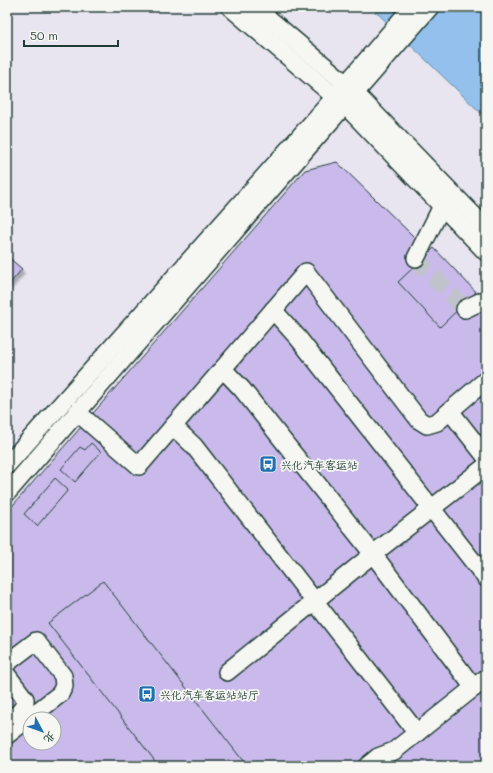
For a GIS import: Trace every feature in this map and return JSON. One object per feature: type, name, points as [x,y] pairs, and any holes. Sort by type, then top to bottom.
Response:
[{"type":"street","points":[[230,7],[345,95],[442,206],[486,252]]},
{"type":"street","points":[[255,7],[345,95],[486,228]]},
{"type":"street","points":[[395,37],[412,7]]},
{"type":"street","points":[[7,493],[395,37],[430,7]]},
{"type":"street","points":[[7,464],[345,95]]},
{"type":"street","points":[[416,258],[442,206]]},
{"type":"street","points":[[77,412],[139,466],[306,272],[419,420],[427,425],[438,422],[486,380]]},
{"type":"street","points":[[465,309],[486,299]]},
{"type":"street","points":[[273,310],[299,338],[486,578]]},
{"type":"street","points":[[223,369],[242,389],[373,554],[480,683],[394,751],[378,757],[368,766]]},
{"type":"street","points":[[450,411],[486,457]]},
{"type":"street","points":[[173,426],[194,446],[416,733]]},
{"type":"street","points":[[227,672],[373,554],[486,466]]},
{"type":"street","points":[[7,663],[36,641],[63,676],[64,686],[60,694],[7,735]]},
{"type":"street","points":[[7,675],[25,699],[23,709],[7,721]]},
{"type":"water","points":[[371,7],[486,7],[486,118]]},
{"type":"building","name":"兴化汽车客运站","points":[[337,162],[486,307],[486,766],[7,766],[7,512],[305,170]]},
{"type":"building","points":[[434,248],[476,292],[440,327],[398,282]]},
{"type":"building","points":[[7,256],[22,269],[7,287]]},
{"type":"building","points":[[91,443],[101,452],[75,482],[61,469],[80,447],[85,450]]},
{"type":"building","points":[[55,478],[68,490],[37,526],[24,514]]},
{"type":"building","name":"兴化汽车客运站站厅","points":[[103,581],[247,766],[159,766],[48,623]]},
{"type":"tunnel","points":[[416,258],[465,309]]},
{"type":"place","name":"兴化汽车客运站","points":[[268,464]]},
{"type":"place","name":"兴化汽车客运站站厅","points":[[147,694]]}]
